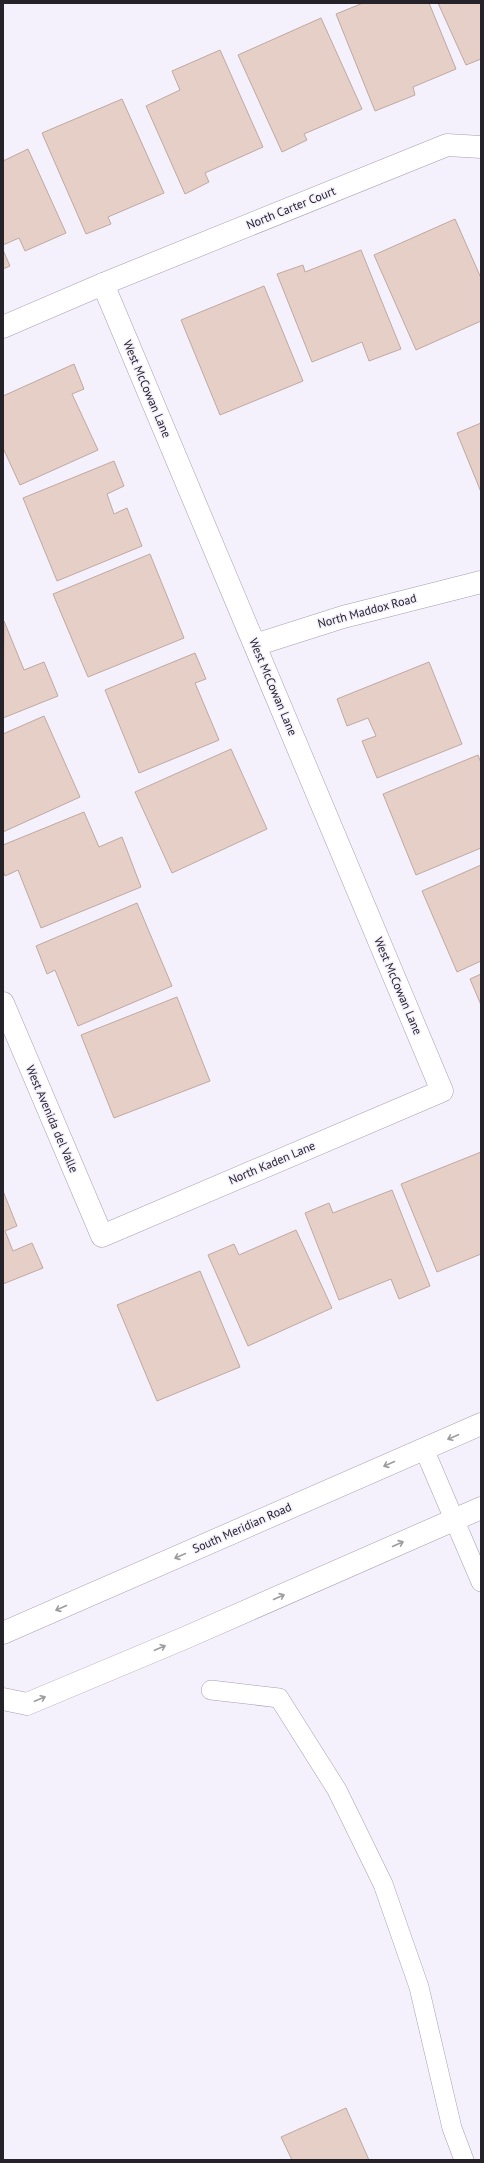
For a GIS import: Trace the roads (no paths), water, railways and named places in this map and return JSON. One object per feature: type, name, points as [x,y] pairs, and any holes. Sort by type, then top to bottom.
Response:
[{"type":"street","name":"North Carter Court","points":[[3,328],[103,284],[447,145],[481,147]]},
{"type":"street","name":"West McCowan Lane","points":[[103,284],[442,1091]]},
{"type":"street","name":"North Maddox Road","points":[[255,645],[343,617],[481,582]]},
{"type":"street","name":"West Avenida del Valle","points":[[3,1003],[102,1236]]},
{"type":"street","name":"North Kaden Lane","points":[[102,1236],[442,1091]]},
{"type":"street","name":"South Meridian Road","points":[[3,1633],[481,1424]]},
{"type":"street","points":[[3,1699],[27,1704],[194,1634],[481,1508]]},
{"type":"lane","points":[[424,1449],[481,1582]]},
{"type":"lane","points":[[211,1690],[279,1698],[337,1790],[383,1884],[419,1987],[452,2128],[464,2160]]}]
